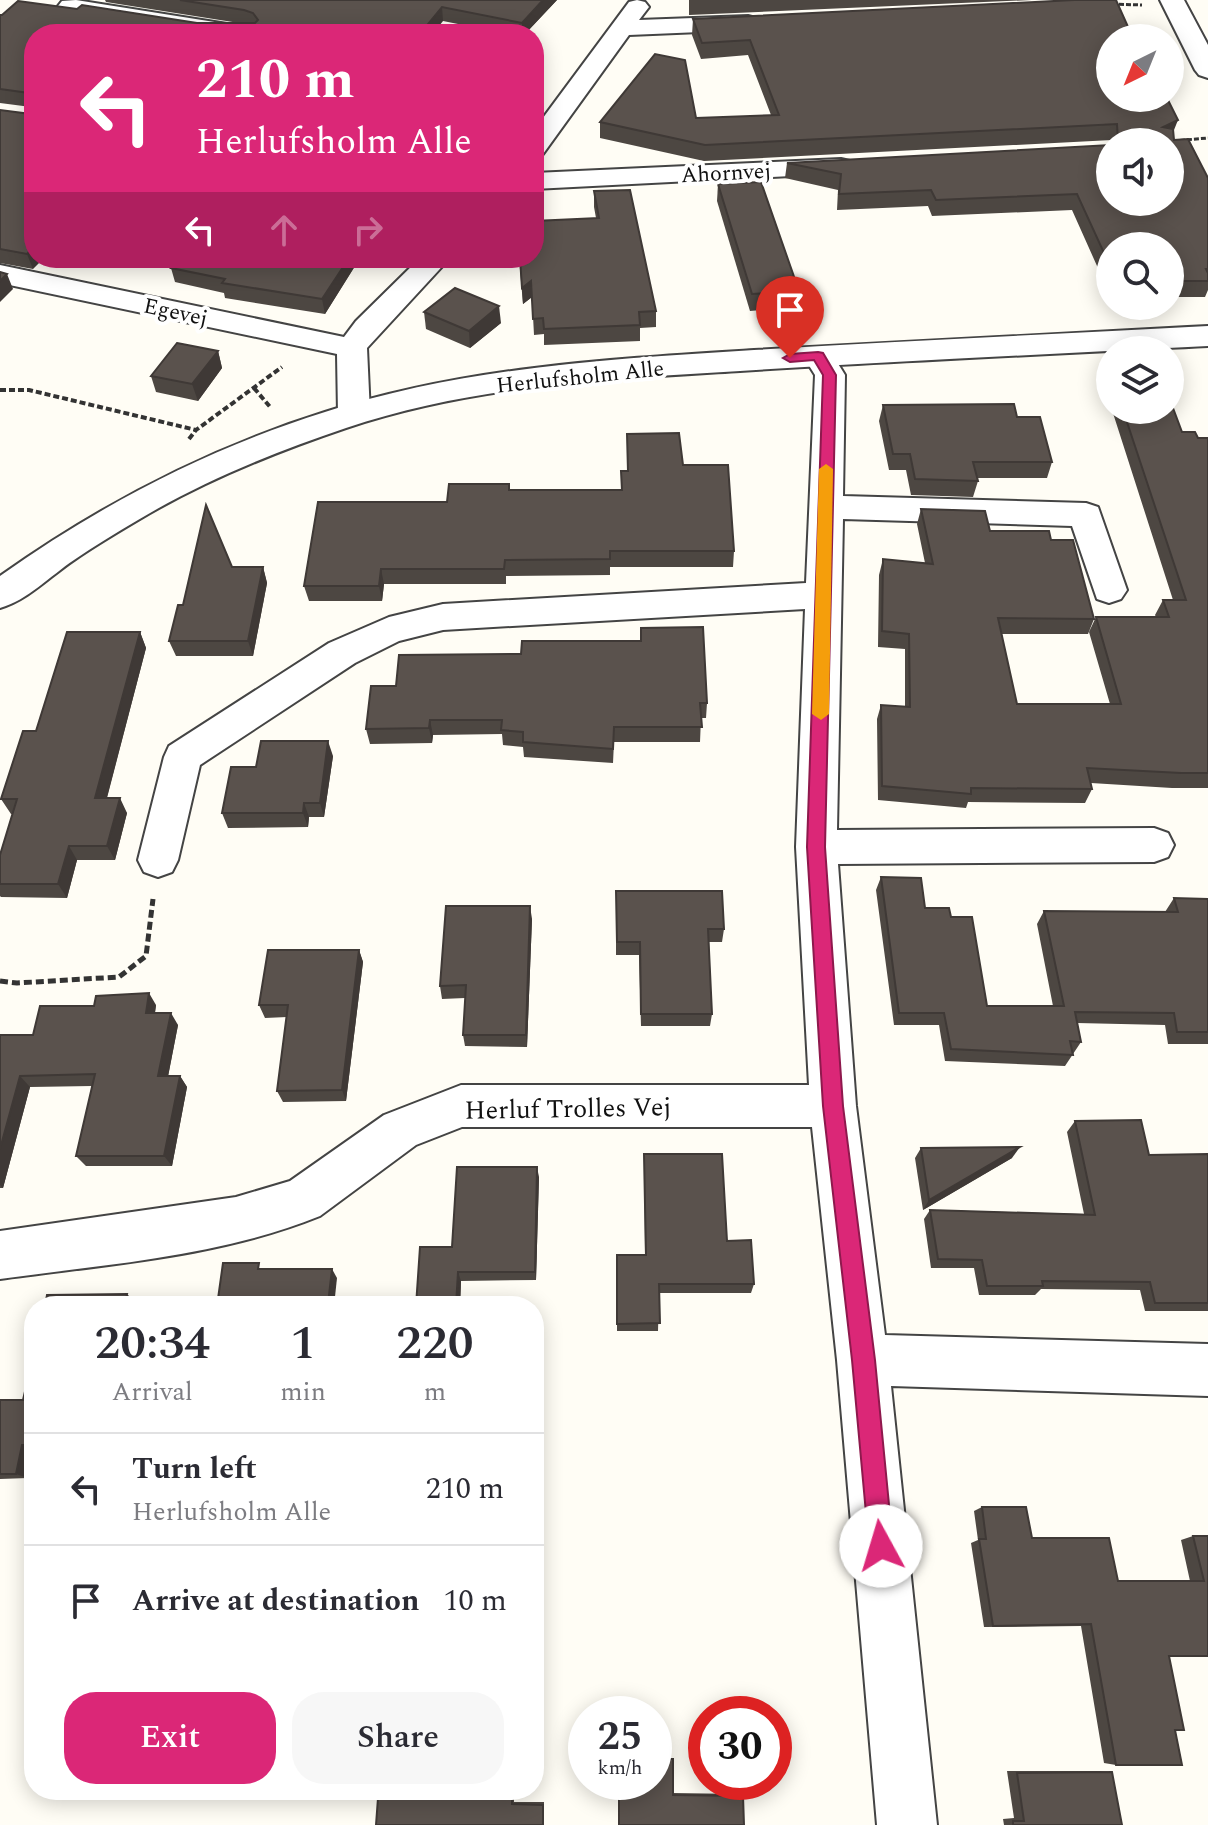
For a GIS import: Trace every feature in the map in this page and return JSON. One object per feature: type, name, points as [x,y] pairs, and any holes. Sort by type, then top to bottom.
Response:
[{"type":"street","points":[[544,134],[641,0]]},
{"type":"street","points":[[1172,0],[1208,70]]},
{"type":"street","points":[[70,6],[183,24]]},
{"type":"street","points":[[622,28],[764,22]]},
{"type":"street","name":"Ahornvej","points":[[544,181],[873,165]]},
{"type":"street","points":[[354,414],[352,348],[367,327],[426,268]]},
{"type":"street","name":"Egevej","points":[[0,274],[352,348]]},
{"type":"street","name":"Herlufsholm Alle","points":[[0,595],[144,498],[250,449],[354,414],[425,396],[561,373],[1208,336]]},
{"type":"street","points":[[818,356],[830,375],[816,847],[833,1106],[863,1360],[907,1825]]},
{"type":"street","points":[[825,507],[1086,515],[1109,590]]},
{"type":"street","points":[[158,860],[183,757],[342,653],[389,630],[443,617],[825,595]]},
{"type":"street","points":[[816,847],[1154,845]]},
{"type":"street","name":"Herluf Trolles Vej","points":[[0,1255],[236,1221],[303,1200],[400,1130],[461,1106],[833,1106]]},
{"type":"street","points":[[863,1360],[1208,1370]]},
{"type":"path","points":[[1184,139],[1208,138]]},
{"type":"path","points":[[187,441],[196,430],[319,341]]},
{"type":"path","points":[[0,390],[29,390],[196,430]]},
{"type":"path","points":[[0,981],[17,983],[119,977],[146,956],[158,860]]},
{"type":"building","points":[[180,0],[543,0],[522,23],[442,7],[428,24],[24,24],[24,92],[0,89],[0,15],[18,1],[77,9],[82,5],[197,23],[255,23],[258,20],[253,13]]},
{"type":"building","points":[[1116,0],[1127,24],[1096,24],[1096,112],[1174,112],[1178,120],[1163,127],[1168,128],[1117,128],[1117,124],[705,145],[600,122],[655,54],[685,60],[696,118],[779,115],[750,40],[702,43],[693,19]]},
{"type":"building","points":[[0,110],[24,113],[24,253],[0,249]]},
{"type":"building","points":[[1184,139],[1188,139],[1208,178],[1208,281],[1184,281],[1184,232],[1096,232],[1096,235],[1077,194],[936,200],[931,190],[839,194],[841,174],[787,163],[1096,146],[1096,216],[1184,216]]},
{"type":"building","points":[[761,182],[799,291],[752,294],[718,184]]},
{"type":"building","points":[[630,190],[656,311],[639,312],[640,325],[544,329],[543,318],[533,319],[531,281],[522,288],[521,268],[544,268],[544,221],[599,218],[594,191]]},
{"type":"building","points":[[171,268],[342,268],[322,299],[222,283],[225,279]]},
{"type":"building","points":[[455,288],[499,306],[469,331],[424,312]]},
{"type":"building","points":[[177,343],[218,351],[192,384],[151,376]]},
{"type":"building","points":[[1014,404],[1017,417],[1040,417],[1052,462],[973,462],[978,481],[915,479],[910,454],[893,454],[883,405]]},
{"type":"building","points":[[1128,424],[1179,424],[1182,432],[1195,432],[1198,438],[1208,438],[1208,773],[1087,768],[1092,789],[971,788],[971,794],[882,786],[881,705],[910,707],[909,634],[882,631],[883,559],[933,564],[921,509],[985,511],[990,531],[1049,531],[1051,540],[1073,540],[1094,619],[998,618],[1017,704],[1121,704],[1096,617],[1169,617],[1163,600],[1186,600]]},
{"type":"building","points":[[679,433],[683,465],[728,465],[734,551],[610,551],[610,559],[505,560],[504,569],[381,569],[379,586],[304,586],[318,502],[447,502],[449,484],[509,484],[509,490],[622,490],[621,471],[628,471],[627,434]]},
{"type":"building","points":[[206,505],[232,567],[263,567],[248,641],[169,641],[178,605],[183,605]]},
{"type":"building","points":[[703,627],[707,703],[700,703],[702,727],[614,727],[613,749],[523,742],[523,732],[501,730],[502,720],[430,720],[429,728],[366,729],[371,686],[396,686],[399,655],[521,654],[522,641],[641,641],[641,628]]},
{"type":"building","points":[[67,632],[140,632],[95,798],[120,798],[107,846],[69,846],[58,884],[0,884],[0,855],[17,799],[1,799],[23,731],[36,731]]},
{"type":"building","points":[[261,741],[328,741],[320,803],[304,803],[303,813],[222,813],[231,767],[256,767]]},
{"type":"building","points":[[881,877],[921,878],[925,908],[949,908],[951,917],[972,917],[987,1006],[1064,1006],[1044,911],[1178,912],[1174,898],[1208,899],[1208,1032],[1177,1032],[1174,1013],[1075,1012],[1081,1042],[1070,1041],[1073,1055],[951,1049],[944,1013],[899,1013]]},
{"type":"building","points":[[616,891],[722,891],[724,929],[708,929],[712,1014],[641,1014],[640,942],[617,942]]},
{"type":"building","points":[[446,906],[530,906],[526,1035],[463,1035],[466,985],[440,986]]},
{"type":"building","points":[[268,950],[359,950],[342,1090],[277,1091],[288,1005],[259,1005]]},
{"type":"building","points":[[149,993],[146,1013],[171,1013],[158,1076],[180,1076],[164,1156],[76,1156],[95,1074],[20,1076],[0,1149],[0,1035],[33,1035],[40,1006],[94,1006],[96,996]]},
{"type":"building","points":[[1141,1120],[1149,1155],[1208,1154],[1208,1303],[1155,1303],[1150,1282],[1042,1281],[1043,1286],[987,1286],[982,1260],[938,1259],[930,1210],[1095,1215],[1075,1121]]},
{"type":"building","points":[[1020,1147],[929,1200],[921,1148]]},
{"type":"building","points":[[644,1154],[722,1154],[727,1241],[751,1240],[754,1284],[659,1284],[660,1323],[617,1324],[617,1255],[646,1255]]},
{"type":"building","points":[[457,1167],[537,1167],[535,1272],[458,1272],[457,1296],[417,1296],[420,1247],[452,1247]]},
{"type":"building","points":[[223,1263],[259,1263],[258,1269],[332,1269],[329,1296],[218,1296]]},
{"type":"building","points":[[127,1294],[126,1296],[47,1295]]},
{"type":"building","points":[[24,1396],[24,1445],[16,1474],[0,1474],[0,1400],[23,1400]]},
{"type":"building","points":[[982,1507],[1026,1507],[1032,1538],[1109,1538],[1118,1581],[1204,1581],[1193,1536],[1208,1536],[1208,1656],[1169,1656],[1184,1730],[1175,1730],[1182,1765],[1116,1765],[1091,1624],[993,1626],[979,1539],[986,1539]]},
{"type":"building","points":[[672,1759],[673,1795],[688,1795],[688,1800],[743,1800],[744,1825],[619,1825],[619,1800],[672,1800]]},
{"type":"building","points":[[1112,1772],[1122,1825],[1013,1825],[1013,1821],[1024,1821],[1017,1773]]},
{"type":"building","points":[[378,1800],[512,1800],[512,1804],[543,1805],[543,1825],[376,1825]]},
{"type":"slow traffic","points":[[821,714],[826,469]]},
{"type":"route","points":[[790,358],[818,356],[830,375],[816,847],[833,1106],[881,1546]]}]
